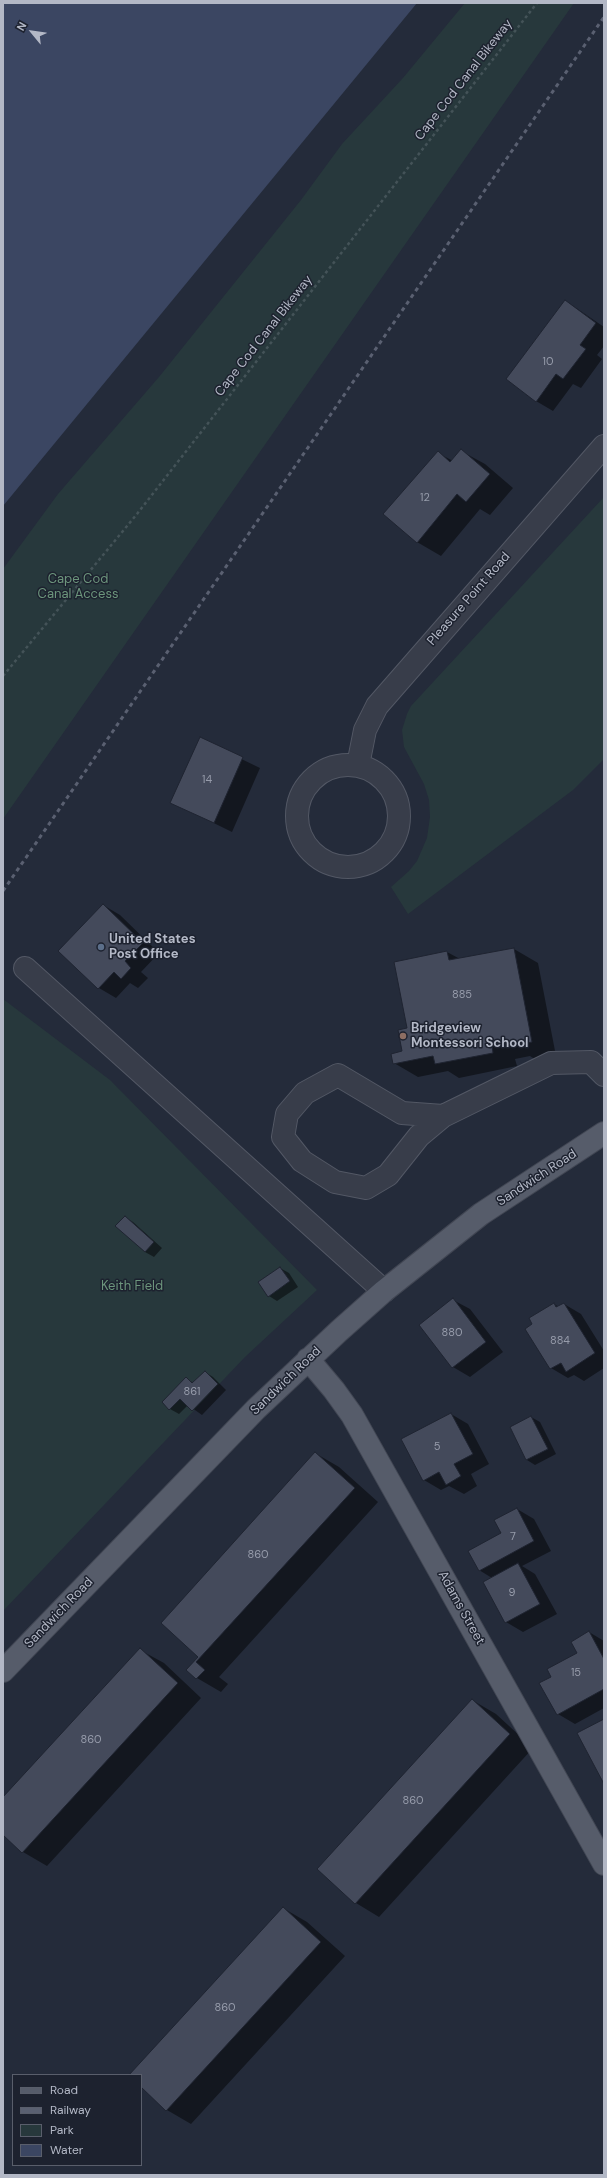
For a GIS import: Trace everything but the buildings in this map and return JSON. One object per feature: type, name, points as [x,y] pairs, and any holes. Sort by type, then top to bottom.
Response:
[{"type":"main road","name":"Sandwich Road","points":[[3,1671],[250,1415],[308,1359],[384,1291],[481,1214],[604,1133]]},
{"type":"main road","name":"Adams Street","points":[[308,1359],[334,1390],[355,1422],[604,1864]]},
{"type":"street","name":"Pleasure Point Road","points":[[358,765],[365,730],[377,706],[604,446]]},
{"type":"street","points":[[341,765],[358,765],[373,771],[386,782],[392,791],[399,812],[398,828],[391,843],[380,855],[366,864],[350,867],[333,865],[318,857],[306,845],[299,829],[297,812],[301,795],[311,781],[324,771],[341,765]]},
{"type":"street","points":[[25,968],[384,1291]]},
{"type":"street","points":[[443,1116],[402,1113],[338,1075],[305,1093],[287,1114],[283,1137],[302,1161],[335,1182],[366,1188],[388,1175],[419,1136],[443,1116],[551,1063],[591,1062],[604,1076]]},
{"type":"path","name":"Cape Cod Canal Bikeway","points":[[3,676],[137,514],[537,3]]},
{"type":"green space","name":"Cape Cod Canal Access","points":[[465,3],[574,3],[3,819],[3,569],[58,494],[159,377],[301,200],[342,144],[403,78]]},
{"type":"green space","points":[[604,497],[604,759],[573,790],[408,914],[391,887],[409,871],[417,861],[427,838],[430,817],[429,800],[424,784],[404,747],[402,730],[407,714],[411,706]]},
{"type":"green space","name":"Keith Field","points":[[3,999],[110,1080],[317,1290],[245,1357],[3,1611]]},
{"type":"water","points":[[3,3],[417,3],[3,506]]},
{"type":"railway","points":[[3,891],[604,17]]},
{"type":"place","name":"United States Post Office","points":[[101,947]]},
{"type":"place","name":"Bridgeview Montessori School","points":[[403,1036]]}]
